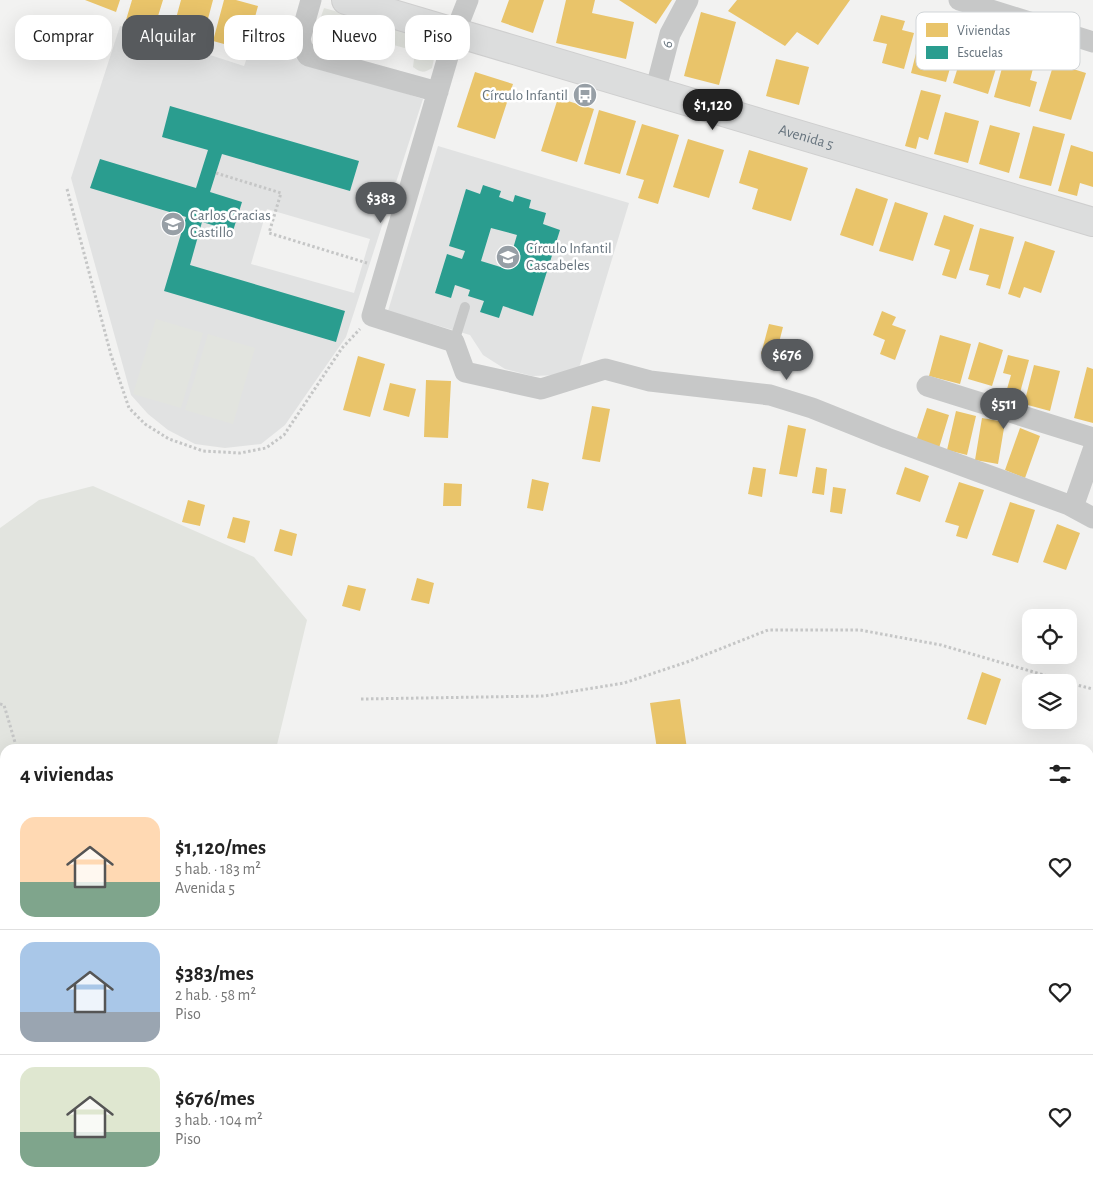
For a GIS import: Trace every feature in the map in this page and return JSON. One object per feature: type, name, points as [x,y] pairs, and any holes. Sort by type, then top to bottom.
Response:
[{"type":"street","points":[[311,0],[300,39],[302,47],[308,56],[438,92]]},
{"type":"street","name":"Avenida 5","points":[[346,0],[405,17]]},
{"type":"street","points":[[461,15],[468,0]]},
{"type":"street","name":"6","points":[[656,92],[670,34],[688,0]]},
{"type":"street","points":[[959,0],[997,12]]},
{"type":"street","name":"Avenida 5","points":[[470,37],[1093,222]]},
{"type":"street","points":[[1080,38],[1093,42]]},
{"type":"street","points":[[447,60],[372,316],[454,342],[465,372],[541,389],[605,368],[650,381],[770,395],[812,408],[1073,508],[1093,518]]},
{"type":"street","points":[[927,386],[1093,438]]},
{"type":"street","points":[[1073,508],[1093,450]]},
{"type":"lane","points":[[454,342],[465,307]]},
{"type":"path","points":[[216,173],[281,193],[269,234],[386,269]]},
{"type":"path","points":[[67,189],[111,355],[130,408],[145,424],[169,439],[203,451],[240,453],[266,448],[284,435],[342,348],[372,316]]},
{"type":"path","points":[[361,699],[544,696],[624,683],[687,662],[768,630],[860,630],[941,645],[1038,674]]},
{"type":"path","points":[[1077,686],[1093,690]]},
{"type":"path","points":[[0,704],[4,704],[16,744]]},
{"type":"shaded area","points":[[324,8],[349,15],[322,15]]},
{"type":"shaded area","name":"Carlos Gracias Castillo","points":[[120,26],[122,27],[122,60],[214,60],[214,56],[244,66],[246,60],[302,60],[423,99],[346,337],[285,425],[261,444],[225,448],[195,444],[168,430],[148,414],[131,395],[71,178],[109,60],[112,60],[112,51]],"holes":[[[267,209],[370,239],[354,293],[251,264]]]},
{"type":"shaded area","points":[[395,28],[405,31],[405,48],[395,45]]},
{"type":"shaded area","points":[[414,60],[434,60],[432,68],[427,71],[422,72],[413,67]]},
{"type":"shaded area","name":"Círculo Infantil Cascabeles","points":[[438,146],[629,203],[579,368],[560,375],[532,376],[505,369],[483,355],[470,335],[388,311]]},
{"type":"shaded area","points":[[156,319],[203,333],[181,408],[133,394]]},
{"type":"shaded area","points":[[208,334],[255,348],[233,424],[185,410]]},
{"type":"shaded area","points":[[93,486],[254,557],[307,620],[277,744],[0,744],[0,528],[39,500]]},
{"type":"building: Viviendas","points":[[85,0],[120,0],[116,12]]},
{"type":"building: Viviendas","points":[[132,0],[163,0],[158,15],[128,15]]},
{"type":"building: Viviendas","points":[[181,0],[213,0],[209,15],[177,15]]},
{"type":"building: Viviendas","points":[[224,0],[236,0],[258,6],[256,15],[224,15],[224,44],[214,41]]},
{"type":"building: Viviendas","points":[[509,0],[544,0],[533,33],[501,22]]},
{"type":"building: Viviendas","points":[[566,0],[595,0],[592,13],[634,22],[626,59],[556,43]]},
{"type":"building: Viviendas","points":[[619,0],[672,0],[656,24]]},
{"type":"building: Viviendas","points":[[737,0],[850,0],[818,45],[797,32],[785,46],[728,11]]},
{"type":"building: Viviendas","points":[[701,12],[736,22],[719,85],[684,76]]},
{"type":"building: Viviendas","points":[[881,15],[905,21],[902,30],[914,33],[904,69],[882,63],[887,44],[873,41]]},
{"type":"building: Viviendas","points":[[916,53],[916,70],[949,70],[946,82],[911,73]]},
{"type":"building: Viviendas","points":[[776,59],[809,67],[799,105],[766,96]]},
{"type":"building: Viviendas","points":[[957,70],[996,70],[988,94],[953,83]]},
{"type":"building: Viviendas","points":[[1001,70],[1033,70],[1030,80],[1037,82],[1030,107],[994,97]]},
{"type":"building: Viviendas","points":[[1052,70],[1076,70],[1086,73],[1071,120],[1039,111]]},
{"type":"building: Viviendas","points":[[475,72],[513,84],[495,139],[457,127]]},
{"type":"building: Viviendas","points":[[921,90],[941,95],[928,140],[919,137],[916,149],[905,146]]},
{"type":"building: Viviendas","points":[[558,98],[594,109],[577,162],[541,151]]},
{"type":"building: Viviendas","points":[[599,110],[636,121],[620,174],[584,164]]},
{"type":"building: Viviendas","points":[[945,112],[979,121],[968,163],[934,154]]},
{"type":"building: Viviendas","points":[[642,124],[679,135],[658,204],[638,198],[644,180],[626,175]]},
{"type":"building: Viviendas","points":[[990,125],[1020,133],[1009,173],[979,164]]},
{"type":"building: Viviendas","points":[[1033,126],[1065,134],[1051,186],[1019,178]]},
{"type":"building: Viviendas","points":[[688,139],[724,150],[709,198],[673,187]]},
{"type":"building: Viviendas","points":[[1071,145],[1093,152],[1093,187],[1080,183],[1077,196],[1058,191]]},
{"type":"building: Viviendas","points":[[749,150],[808,168],[791,221],[752,209],[758,189],[739,183]]},
{"type":"building: Viviendas","points":[[856,188],[888,199],[873,246],[840,235]]},
{"type":"building: Viviendas","points":[[895,202],[928,213],[913,261],[879,251]]},
{"type":"building: Viviendas","points":[[944,215],[974,225],[956,279],[942,275],[950,250],[934,245]]},
{"type":"building: Viviendas","points":[[980,228],[1014,237],[1000,289],[986,285],[989,275],[969,270]]},
{"type":"building: Viviendas","points":[[1025,241],[1055,251],[1041,293],[1024,287],[1020,298],[1008,294]]},
{"type":"building: Viviendas","points":[[882,311],[896,317],[892,325],[906,330],[895,360],[880,354],[885,340],[873,335]]},
{"type":"building: Viviendas","points":[[769,324],[783,327],[775,358],[761,354]]},
{"type":"building: Viviendas","points":[[940,335],[971,344],[960,384],[929,376]]},
{"type":"building: Viviendas","points":[[979,342],[1003,350],[992,386],[968,379]]},
{"type":"building: Viviendas","points":[[1008,355],[1029,360],[1018,400],[1005,396],[1011,375],[1003,373]]},
{"type":"building: Viviendas","points":[[358,356],[385,364],[370,417],[343,410]]},
{"type":"building: Viviendas","points":[[1034,365],[1060,371],[1050,411],[1024,404]]},
{"type":"building: Viviendas","points":[[1087,367],[1093,369],[1093,423],[1074,418]]},
{"type":"building: Viviendas","points":[[426,380],[451,381],[448,438],[424,437]]},
{"type":"building: Viviendas","points":[[390,383],[416,389],[409,417],[383,410]]},
{"type":"building: Viviendas","points":[[592,406],[610,409],[600,462],[582,459]]},
{"type":"building: Viviendas","points":[[927,408],[949,415],[939,448],[916,441]]},
{"type":"building: Viviendas","points":[[956,411],[976,416],[967,455],[947,450]]},
{"type":"building: Viviendas","points":[[982,418],[1005,422],[998,464],[975,460]]},
{"type":"building: Viviendas","points":[[788,425],[806,429],[797,477],[779,474]]},
{"type":"building: Viviendas","points":[[1020,428],[1040,436],[1025,478],[1005,470]]},
{"type":"building: Viviendas","points":[[753,467],[766,469],[762,497],[748,494]]},
{"type":"building: Viviendas","points":[[816,467],[827,469],[824,495],[812,493]]},
{"type":"building: Viviendas","points":[[905,467],[929,476],[920,502],[896,494]]},
{"type":"building: Viviendas","points":[[532,479],[549,483],[543,511],[527,508]]},
{"type":"building: Viviendas","points":[[959,482],[984,490],[967,539],[956,536],[959,526],[945,522]]},
{"type":"building: Viviendas","points":[[444,483],[462,484],[461,506],[443,506]]},
{"type":"building: Viviendas","points":[[833,487],[846,489],[842,514],[830,512]]},
{"type":"building: Viviendas","points":[[188,500],[205,505],[200,526],[182,522]]},
{"type":"building: Viviendas","points":[[1010,502],[1035,510],[1018,563],[992,555]]},
{"type":"building: Viviendas","points":[[233,517],[250,521],[245,543],[227,538]]},
{"type":"building: Viviendas","points":[[1057,524],[1080,533],[1066,570],[1043,562]]},
{"type":"building: Viviendas","points":[[280,529],[297,534],[292,556],[274,551]]},
{"type":"building: Viviendas","points":[[417,578],[434,583],[429,604],[411,600]]},
{"type":"building: Viviendas","points":[[348,585],[366,589],[360,611],[342,606]]},
{"type":"building: Viviendas","points":[[982,672],[1001,679],[986,725],[967,719]]},
{"type":"building: Viviendas","points":[[680,699],[686,744],[656,744],[650,703]]},
{"type":"building: Escuelas","points":[[170,106],[359,161],[350,191],[222,154],[210,192],[242,202],[233,231],[202,222],[190,265],[345,311],[336,342],[164,291],[186,217],[90,188],[100,159],[196,188],[208,150],[162,137]]},
{"type":"building: Escuelas","points":[[483,185],[501,191],[499,197],[513,202],[515,195],[531,200],[529,208],[546,213],[543,224],[560,230],[533,316],[503,306],[499,318],[480,312],[484,301],[468,296],[470,290],[455,285],[451,298],[435,293],[447,254],[462,259],[465,251],[449,246],[466,189],[480,194]],"holes":[[[491,228],[517,235],[507,269],[481,261]]]},
{"type":"place","name":"Círculo Infantil","points":[[585,95]]},
{"type":"place","name":"Carlos Gracias Castillo","points":[[173,224]]},
{"type":"place","name":"Círculo Infantil Cascabeles","points":[[508,257]]}]
